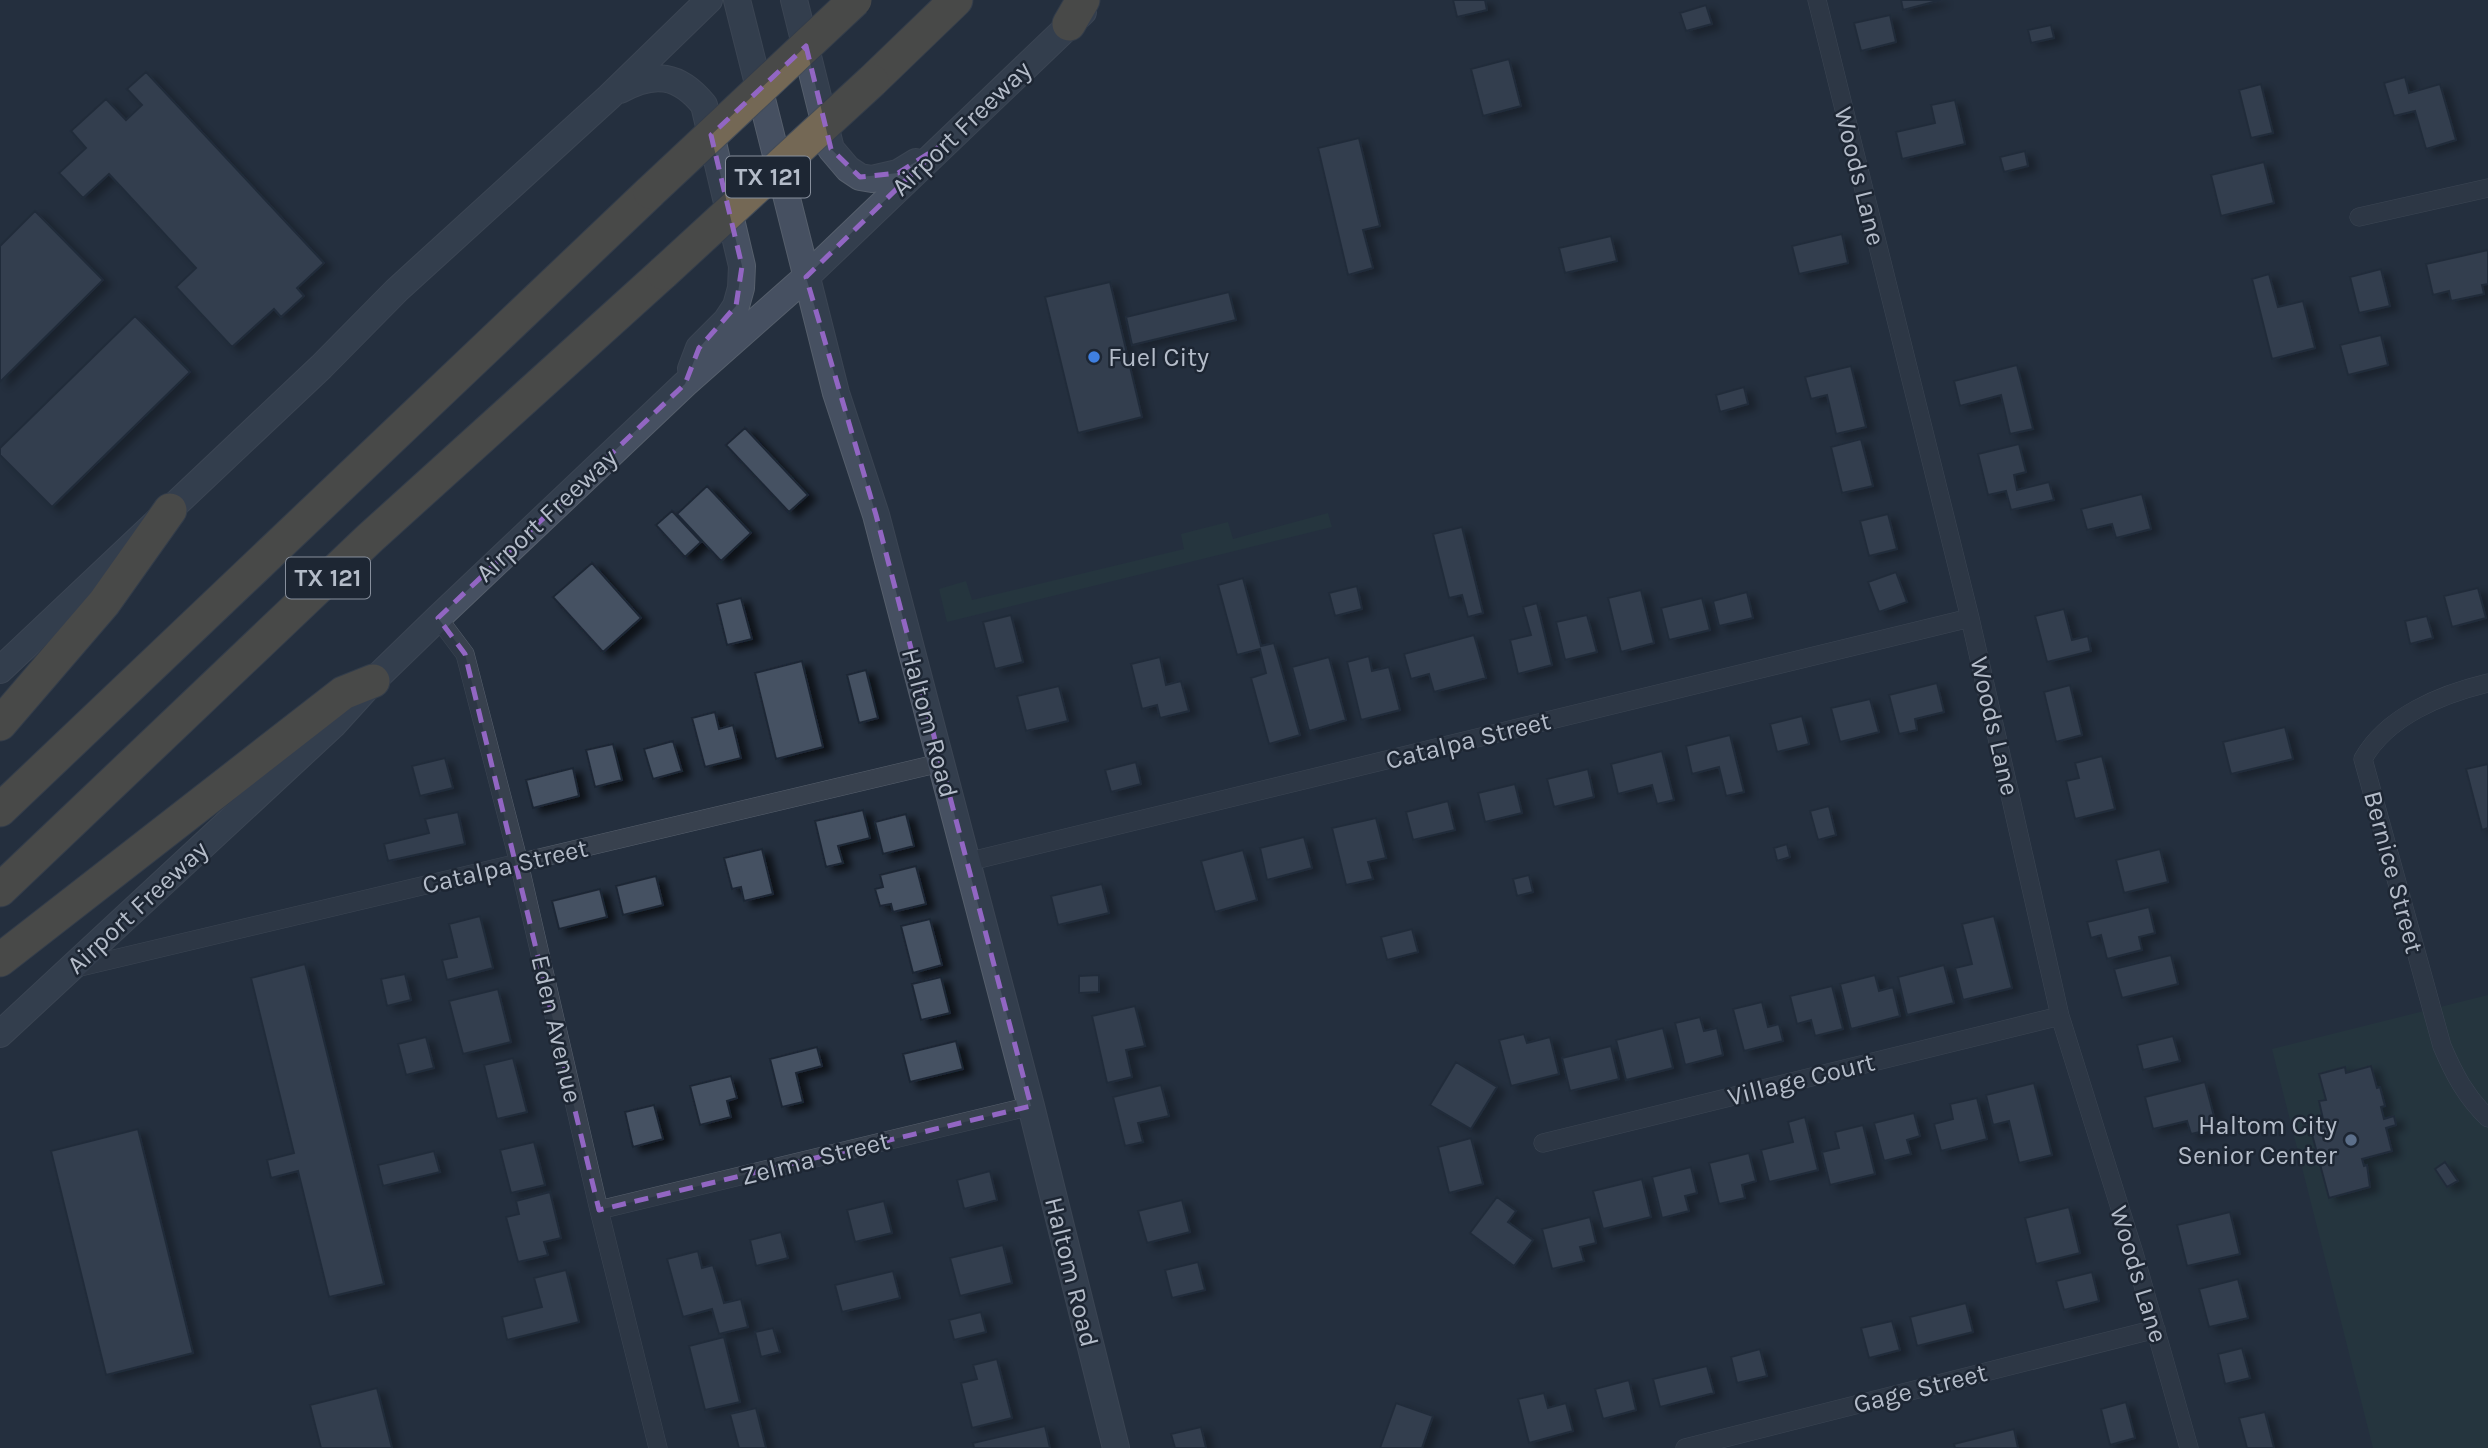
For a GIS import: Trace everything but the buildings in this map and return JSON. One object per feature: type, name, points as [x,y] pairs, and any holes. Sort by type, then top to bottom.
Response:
[{"type":"highway","name":"TX 121","points":[[0,810],[855,0]]},
{"type":"highway","name":"TX 121","points":[[0,890],[370,538],[663,274],[956,0]]},
{"type":"highway","points":[[0,724],[104,603],[170,510]]},
{"type":"highway","points":[[0,960],[343,694],[373,681]]},
{"type":"main road","points":[[0,670],[321,368],[397,290],[609,97],[709,0]]},
{"type":"main road","name":"Haltom Road","points":[[737,0],[836,393],[876,514],[1031,1106],[1116,1448]]},
{"type":"main road","points":[[794,0],[831,149],[848,169],[860,177],[884,177],[898,173],[942,145]]},
{"type":"main road","name":"Airport Freeway","points":[[0,1034],[333,725],[373,681],[438,618],[685,384],[806,277],[1076,12],[1096,0]]},
{"type":"main road","points":[[609,97],[634,82],[664,78],[681,83],[693,91],[704,105],[742,266],[741,288],[736,306],[726,321],[699,348],[685,384]]},
{"type":"street","name":"Woods Lane","points":[[1817,0],[1970,618],[2060,1016],[2156,1329],[2189,1448]]},
{"type":"street","points":[[2359,217],[2488,188]]},
{"type":"street","name":"Eden Avenue","points":[[438,618],[465,654],[519,863],[599,1210],[658,1448]]},
{"type":"street","name":"Catalpa Street","points":[[967,862],[1970,618]]},
{"type":"street","name":"Bernice Street","points":[[2488,683],[2426,705],[2391,726],[2371,744],[2363,760],[2442,1046],[2455,1077],[2474,1105],[2488,1118]]},
{"type":"street","name":"Catalpa Street","points":[[69,970],[940,763]]},
{"type":"street","name":"Village Court","points":[[1543,1143],[2060,1016]]},
{"type":"street","name":"Zelma Street","points":[[599,1210],[1031,1106]]},
{"type":"street","name":"Gage Street","points":[[1685,1448],[2156,1329]]},
{"type":"highlighted area","points":[[806,46],[831,149],[860,177],[898,173],[942,145],[806,277],[876,515],[1031,1106],[599,1210],[465,654],[438,618],[685,384],[699,348],[736,306],[742,266],[711,135]]},
{"type":"green space","points":[[1328,513],[1332,527],[947,622],[939,589],[966,581],[972,600],[1184,549],[1181,534],[1228,522],[1233,539]]},
{"type":"green space","points":[[2488,995],[2488,1448],[2373,1448],[2272,1049]]},
{"type":"place","name":"Fuel City","points":[[1094,357]]},
{"type":"place","name":"Haltom City Senior Center","points":[[2351,1140]]}]
